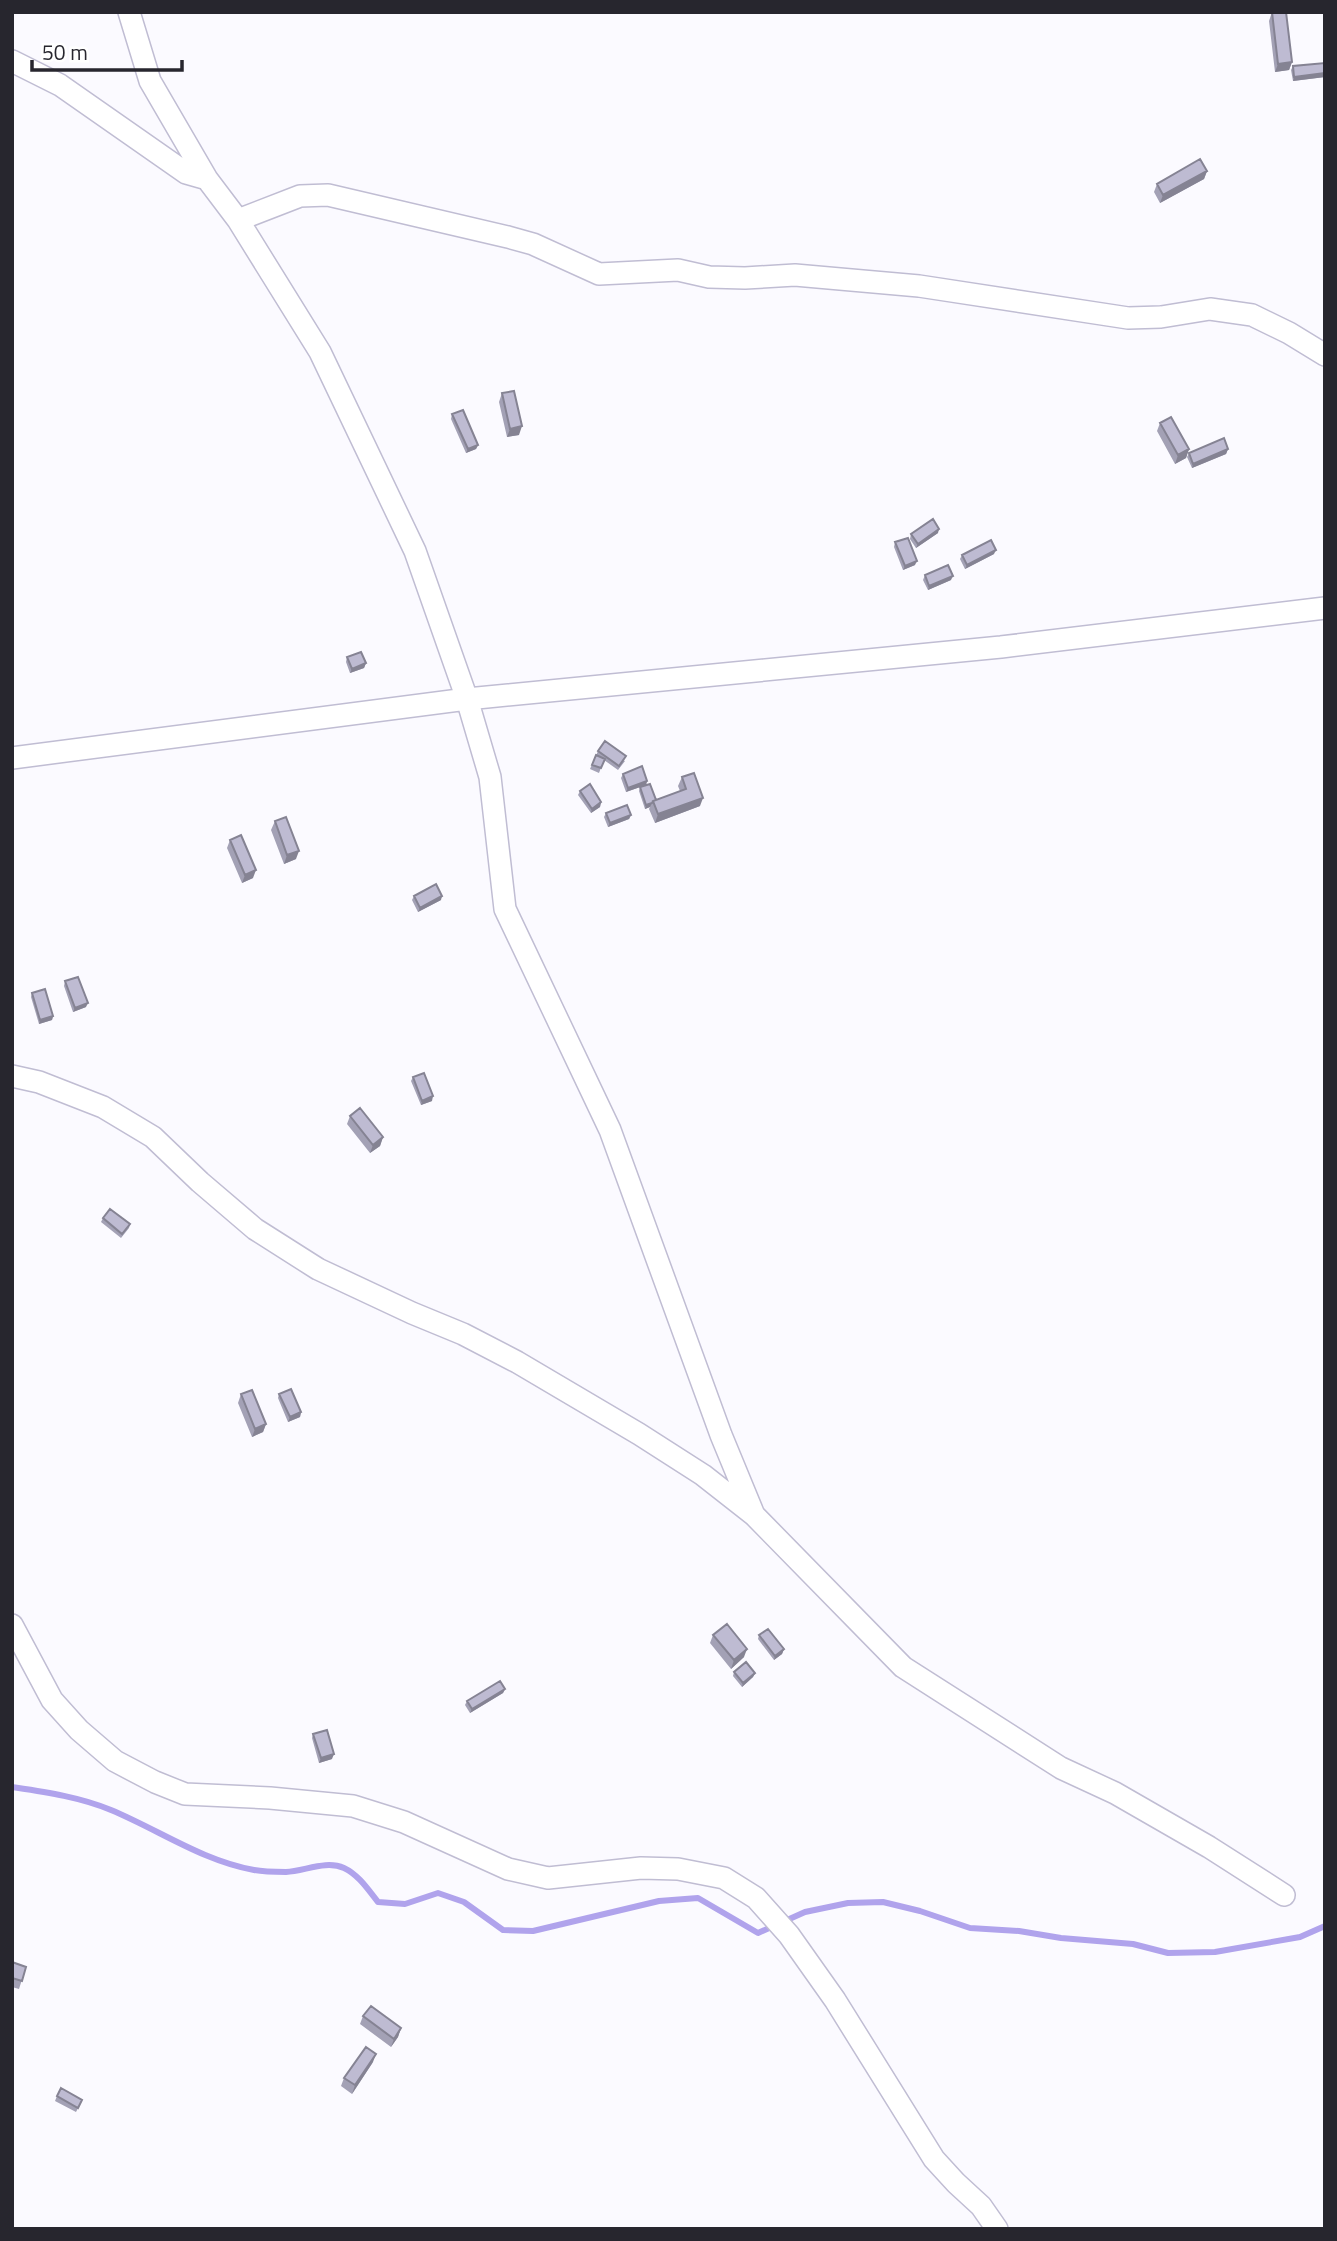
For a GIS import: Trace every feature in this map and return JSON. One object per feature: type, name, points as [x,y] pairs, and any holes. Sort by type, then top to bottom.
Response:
[{"type":"street","points":[[129,12],[150,81],[207,179],[238,220],[320,352],[415,551],[467,699],[490,777],[505,909],[610,1130],[721,1435],[754,1515]]},
{"type":"street","points":[[12,61],[60,85],[186,173],[207,179]]},
{"type":"street","points":[[238,220],[300,195],[328,195],[533,244],[599,274],[678,270],[709,277],[809,276],[919,286],[1128,318],[1161,317],[1210,309],[1252,315],[1289,332],[1325,355]]},
{"type":"street","points":[[12,758],[467,699],[1014,646],[1325,608]]},
{"type":"street","points":[[12,1076],[39,1082],[103,1107],[153,1137],[255,1229],[318,1269],[463,1334],[517,1362],[703,1475],[754,1515],[903,1667],[1061,1768],[1115,1793],[1209,1846],[1284,1895]]},
{"type":"street","points":[[12,1625],[52,1700],[79,1730],[115,1761],[185,1794],[353,1806],[404,1822],[508,1869],[548,1878],[641,1868],[678,1869],[724,1878],[755,1898],[789,1935],[835,2000],[934,2159],[981,2206],[997,2229]]},
{"type":"building","points":[[1272,12],[1286,12],[1292,62],[1278,64]]},
{"type":"building","points":[[1325,63],[1325,73],[1294,77],[1293,66]]},
{"type":"building","points":[[1200,159],[1207,171],[1163,195],[1157,184]]},
{"type":"building","points":[[514,391],[522,426],[510,429],[502,393]]},
{"type":"building","points":[[463,410],[478,445],[468,449],[452,414]]},
{"type":"building","points":[[1171,417],[1189,449],[1178,455],[1160,423]]},
{"type":"building","points":[[1224,438],[1228,449],[1193,464],[1189,453]]},
{"type":"building","points":[[933,519],[939,529],[918,544],[911,534]]},
{"type":"building","points":[[908,538],[917,561],[905,566],[895,542]]},
{"type":"building","points":[[991,540],[996,550],[967,565],[962,555]]},
{"type":"building","points":[[948,565],[953,576],[929,586],[925,575]]},
{"type":"building","points":[[361,652],[366,663],[352,669],[347,657]]},
{"type":"building","points":[[605,741],[626,756],[619,766],[598,751]]},
{"type":"building","points":[[596,755],[605,759],[601,768],[592,765]]},
{"type":"building","points":[[642,766],[647,781],[628,788],[623,774]]},
{"type":"building","points":[[694,773],[703,798],[658,814],[653,801],[686,789],[682,777]]},
{"type":"building","points":[[590,784],[601,802],[592,809],[580,791]]},
{"type":"building","points":[[650,784],[656,800],[646,805],[640,787]]},
{"type":"building","points":[[627,805],[631,815],[610,823],[606,813]]},
{"type":"building","points":[[286,817],[299,851],[287,855],[275,821]]},
{"type":"building","points":[[241,835],[256,870],[245,875],[230,840]]},
{"type":"building","points":[[436,884],[442,896],[420,908],[414,896]]},
{"type":"building","points":[[78,977],[88,1003],[75,1008],[65,981]]},
{"type":"building","points":[[45,989],[53,1016],[40,1020],[32,993]]},
{"type":"building","points":[[424,1073],[433,1096],[422,1101],[413,1077]]},
{"type":"building","points":[[360,1108],[383,1137],[373,1145],[350,1116]]},
{"type":"building","points":[[110,1209],[130,1224],[122,1234],[103,1218]]},
{"type":"building","points":[[291,1389],[301,1412],[290,1417],[279,1394]]},
{"type":"building","points":[[252,1390],[266,1424],[255,1429],[241,1394]]},
{"type":"building","points":[[727,1624],[747,1649],[734,1660],[713,1635]]},
{"type":"building","points":[[768,1629],[784,1649],[775,1656],[759,1635]]},
{"type":"building","points":[[746,1662],[755,1673],[743,1683],[734,1672]]},
{"type":"building","points":[[500,1681],[505,1689],[472,1709],[467,1701]]},
{"type":"building","points":[[327,1730],[334,1754],[321,1758],[313,1734]]},
{"type":"building","points":[[12,1962],[26,1967],[22,1981],[12,1978]]},
{"type":"building","points":[[371,2006],[401,2028],[394,2039],[363,2016]]},
{"type":"building","points":[[366,2047],[376,2054],[355,2085],[344,2078]]},
{"type":"building","points":[[61,2088],[82,2100],[78,2108],[57,2096]]},
{"type":"waterway","points":[[12,1787],[99,1805],[235,1866],[282,1872],[323,1865],[344,1868],[354,1875],[378,1902],[405,1904],[438,1893],[464,1902],[503,1930],[533,1931],[659,1901],[698,1898],[758,1933],[805,1912],[848,1903],[883,1902],[970,1928],[1133,1944],[1168,1953],[1215,1952],[1300,1937],[1325,1926]]}]
